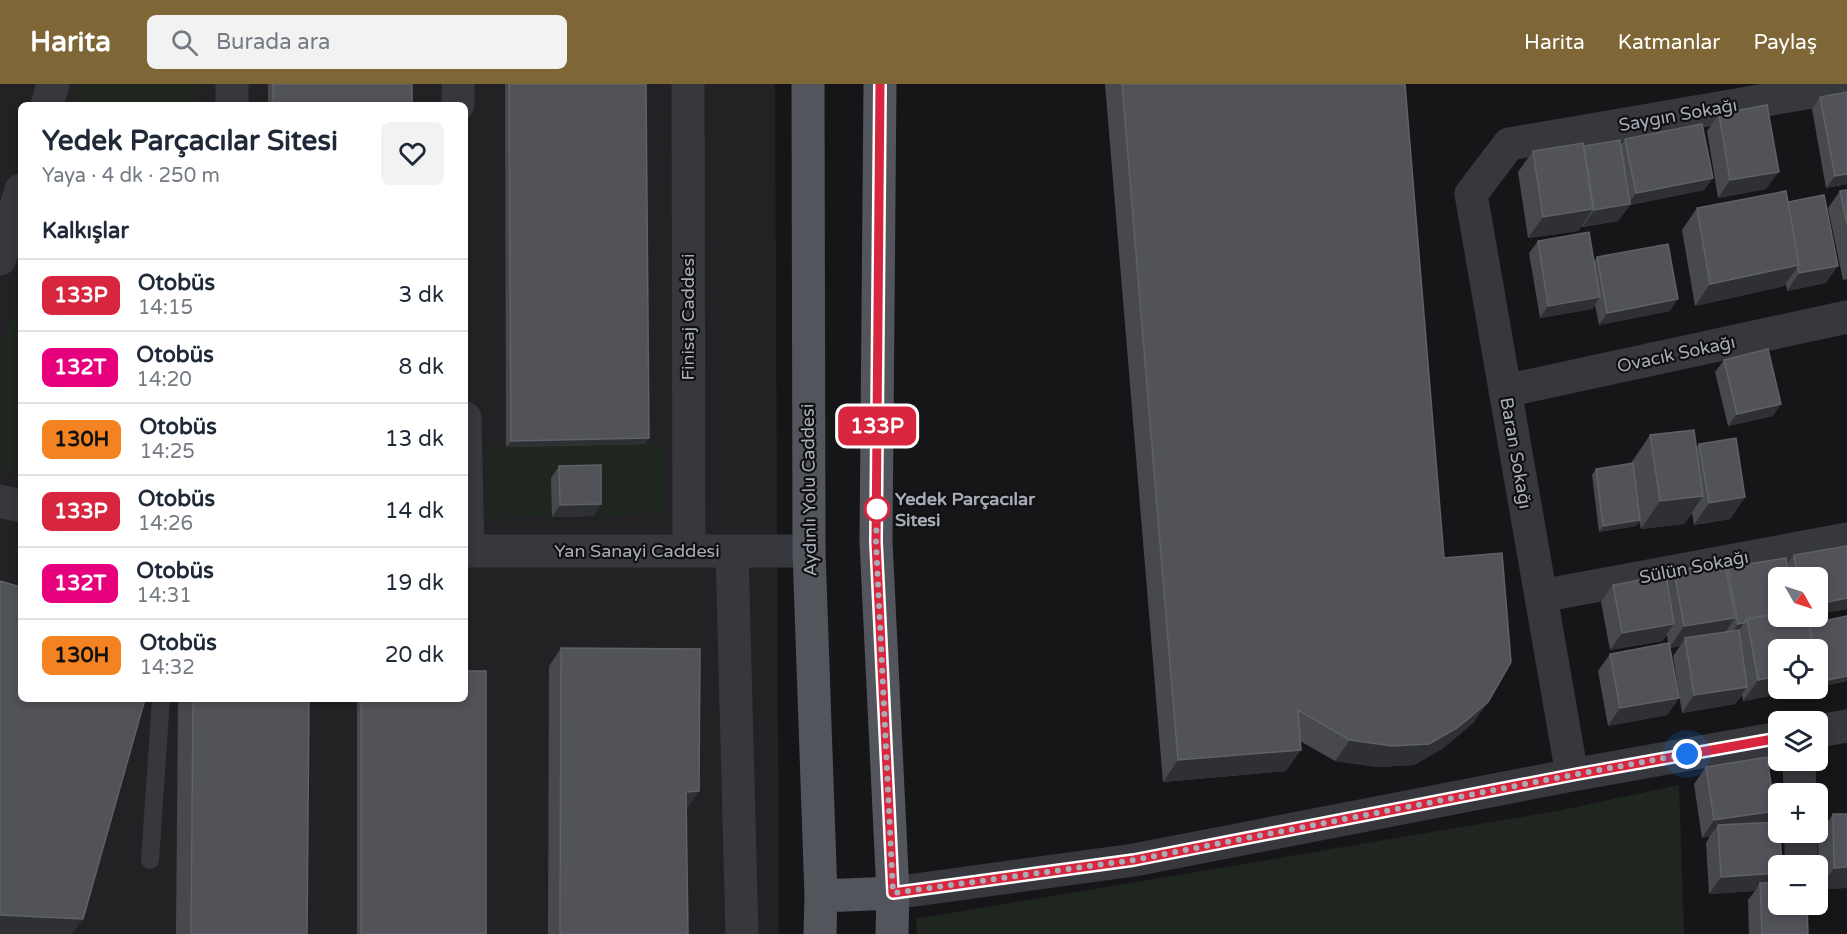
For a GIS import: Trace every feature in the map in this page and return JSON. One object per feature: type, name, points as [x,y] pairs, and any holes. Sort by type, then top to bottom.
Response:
[{"type":"main road","name":"Aydınlı Yolu Caddesi","points":[[808,84],[809,551],[821,896],[820,934]]},
{"type":"main road","points":[[880,84],[876,542],[893,893],[892,934]]},
{"type":"main road","points":[[821,896],[893,893]]},
{"type":"street","points":[[48,102],[54,84]]},
{"type":"street","points":[[232,84],[232,102]]},
{"type":"street","points":[[458,84],[458,102]]},
{"type":"street","name":"Finisaj Caddesi","points":[[688,84],[689,551]]},
{"type":"street","name":"Saygın Sokağı","points":[[1509,144],[1847,86]]},
{"type":"street","name":"Baran Sokağı","points":[[1509,144],[1471,194],[1572,775]]},
{"type":"street","points":[[0,259],[18,200]]},
{"type":"street","name":"Ovacık Sokağı","points":[[1505,391],[1847,316]]},
{"type":"street","points":[[0,501],[18,505]]},
{"type":"street","name":"Sülün Sokağı","points":[[1541,596],[1847,539]]},
{"type":"street","name":"Yan Sanayi Caddesi","points":[[468,551],[809,551]]},
{"type":"street","points":[[732,551],[742,934]]},
{"type":"street","points":[[1828,729],[1847,726]]},
{"type":"street","points":[[893,893],[1134,860],[1572,775],[1768,740]]},
{"type":"lane","points":[[150,860],[161,702]]},
{"type":"shaded area","points":[[0,84],[775,84],[779,934],[0,934]]},
{"type":"shaded area","points":[[79,84],[195,84],[195,102],[74,102]]},
{"type":"shaded area","points":[[18,293],[18,472],[0,467],[0,355]]},
{"type":"shaded area","points":[[664,443],[665,514],[486,518],[485,447]]},
{"type":"shaded area","points":[[1679,785],[1684,934],[917,934],[916,919],[1557,811]]},
{"type":"building","points":[[273,84],[412,84],[412,102],[273,102]]},
{"type":"building","points":[[509,84],[646,84],[649,438],[511,441]]},
{"type":"building","points":[[1122,84],[1405,84],[1444,558],[1502,553],[1511,662],[1488,702],[1457,728],[1429,744],[1392,746],[1350,740],[1298,710],[1301,750],[1178,760]]},
{"type":"building","points":[[1847,92],[1847,174],[1835,176],[1820,97]]},
{"type":"building","points":[[1767,105],[1779,172],[1730,180],[1719,114]]},
{"type":"building","points":[[1702,124],[1713,178],[1636,193],[1625,139]]},
{"type":"building","points":[[1620,140],[1630,204],[1594,210],[1584,146]]},
{"type":"building","points":[[1583,143],[1593,209],[1543,217],[1533,151]]},
{"type":"building","points":[[1847,190],[1847,224],[1840,191]]},
{"type":"building","points":[[1786,191],[1799,265],[1710,284],[1697,208]]},
{"type":"building","points":[[1824,195],[1838,266],[1799,273],[1788,202]]},
{"type":"building","points":[[1589,232],[1600,297],[1548,306],[1538,241]]},
{"type":"building","points":[[1668,244],[1678,299],[1607,313],[1597,257]]},
{"type":"building","points":[[1768,349],[1781,404],[1737,414],[1724,360]]},
{"type":"building","points":[[1694,430],[1703,496],[1660,501],[1650,435]]},
{"type":"building","points":[[1736,438],[1745,497],[1709,503],[1699,444]]},
{"type":"building","points":[[1633,463],[1640,520],[1603,526],[1596,469]]},
{"type":"building","points":[[601,465],[601,504],[560,505],[559,466]]},
{"type":"building","points":[[1847,546],[1847,598],[1828,602],[1828,567],[1796,567],[1794,555]]},
{"type":"building","points":[[1786,558],[1787,567],[1768,567],[1768,615],[1747,619],[1744,623],[1738,624],[1728,567]]},
{"type":"building","points":[[1725,562],[1735,618],[1684,626],[1674,571]]},
{"type":"building","points":[[1666,575],[1674,624],[1622,633],[1613,585]]},
{"type":"building","points":[[0,581],[18,586],[18,702],[144,702],[83,919],[0,915]]},
{"type":"building","points":[[1768,615],[1768,627],[1810,627],[1812,639],[1768,639],[1768,678],[1758,680],[1747,619]]},
{"type":"building","points":[[1847,616],[1847,676],[1828,680],[1828,639],[1812,639],[1810,627],[1828,627],[1828,620]]},
{"type":"building","points":[[1739,630],[1747,687],[1694,695],[1685,638]]},
{"type":"building","points":[[1669,643],[1679,698],[1620,708],[1610,654]]},
{"type":"building","points":[[561,648],[700,649],[699,791],[686,792],[688,934],[560,934]]},
{"type":"building","points":[[468,671],[486,671],[486,934],[361,934],[361,702],[468,702]]},
{"type":"building","points":[[193,702],[309,702],[307,934],[191,934]]},
{"type":"building","points":[[1767,757],[1771,783],[1768,783],[1768,812],[1714,820],[1706,767]]},
{"type":"building","points":[[1833,814],[1847,814],[1847,867],[1834,868]]},
{"type":"building","points":[[1768,823],[1768,843],[1780,843],[1781,855],[1768,855],[1768,874],[1721,877],[1718,825]]},
{"type":"building","points":[[1760,883],[1768,883],[1768,915],[1807,915],[1808,934],[1762,934]]},
{"type":"bus line","name":"133P","points":[[880,84],[876,542],[893,893],[1134,860],[1572,775],[1768,740]]},
{"type":"place","name":"Yedek Parçacılar Sitesi","points":[[877,509]]},
{"type":"route","points":[[877,509],[876,542],[893,893],[1134,860],[1687,754]]}]
